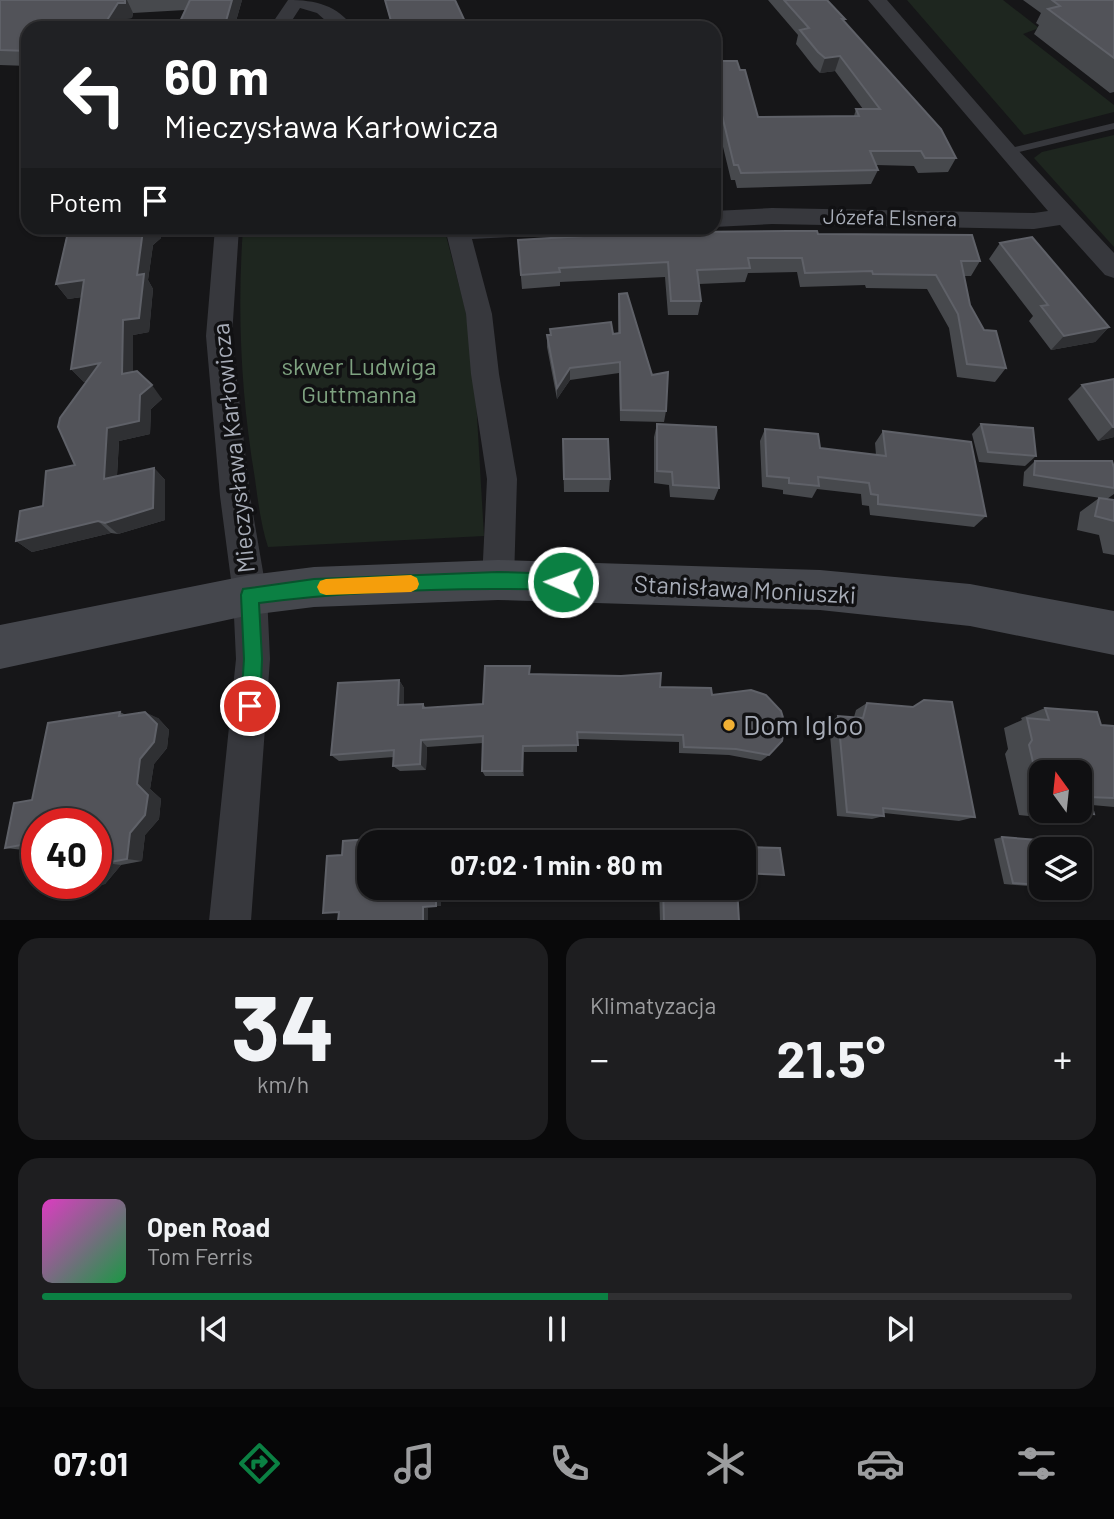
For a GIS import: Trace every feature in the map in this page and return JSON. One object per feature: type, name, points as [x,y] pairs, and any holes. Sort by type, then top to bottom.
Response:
[{"type":"street","points":[[877,0],[1007,152],[1114,269]]},
{"type":"street","points":[[283,21],[298,1],[323,9],[337,21]]},
{"type":"street","name":"Józefa Elsnera","points":[[721,219],[772,216],[1034,221],[1067,216]]},
{"type":"street","name":"Mieczysława Karłowicza","points":[[226,235],[219,336],[235,496],[250,595],[253,679],[230,920]]},
{"type":"street","points":[[459,235],[479,314],[485,374],[502,479],[498,580]]},
{"type":"street","name":"Stanisława Moniuszki","points":[[0,647],[250,595],[314,587],[498,580],[820,590],[970,605],[1114,633]]},
{"type":"lane","points":[[1007,152],[1114,127]]},
{"type":"green space","points":[[907,0],[1003,0],[1039,28],[1023,34],[1114,105],[1114,112],[1024,135]]},
{"type":"green space","points":[[1114,135],[1114,247],[1034,158],[1042,152]]},
{"type":"green space","name":"skwer Ludwiga Guttmanna","points":[[243,235],[446,235],[465,308],[474,365],[484,536],[268,547],[250,448],[243,385],[240,291]]},
{"type":"building","points":[[0,0],[125,0],[125,3],[118,3],[106,21],[21,21],[21,51],[0,50]]},
{"type":"building","points":[[190,0],[232,0],[226,21],[180,21]]},
{"type":"building","points":[[385,0],[455,0],[465,21],[391,21]]},
{"type":"building","points":[[784,0],[827,0],[941,129],[956,158],[925,158],[921,151],[870,151],[878,170],[741,173],[738,165],[734,165],[721,111],[721,61],[737,61],[740,70],[745,70],[758,117],[859,116],[856,109],[880,109],[840,56],[825,58],[800,30],[809,28]]},
{"type":"building","points":[[1052,0],[1114,0],[1114,58],[1048,9],[1060,6]]},
{"type":"building","points":[[721,232],[972,235],[980,261],[961,261],[970,305],[984,330],[996,331],[1006,368],[967,364],[958,314],[936,275],[873,274],[872,271],[805,273],[802,258],[748,258],[750,268],[697,270],[701,301],[671,301],[668,262],[559,268],[560,272],[521,275],[518,240],[584,235],[721,235]]},
{"type":"building","points":[[67,235],[142,235],[137,275],[144,274],[139,318],[123,320],[122,374],[137,371],[152,385],[140,395],[139,421],[107,428],[104,479],[154,468],[153,508],[105,523],[98,521],[16,541],[20,511],[43,506],[46,471],[75,465],[58,427],[60,418],[100,363],[71,369],[84,280],[56,284]]},
{"type":"building","points":[[1032,237],[1109,327],[1064,336],[1041,306],[1048,305],[1000,243]]},
{"type":"building","points":[[627,293],[652,375],[668,372],[666,411],[621,410],[620,362],[570,368],[557,388],[547,335],[551,335],[550,329],[611,322],[613,334],[620,333],[619,294]]},
{"type":"building","points":[[1114,379],[1114,427],[1113,427],[1082,385]]},
{"type":"building","points":[[657,424],[716,427],[719,488],[673,485],[672,472],[657,471]]},
{"type":"building","points":[[981,424],[1033,428],[1036,456],[988,452]]},
{"type":"building","points":[[765,429],[818,434],[820,448],[886,456],[883,431],[971,442],[986,516],[878,504],[878,495],[871,494],[869,483],[818,477],[819,486],[789,483],[789,478],[767,476]]},
{"type":"building","points":[[563,439],[608,439],[610,479],[564,479]]},
{"type":"building","points":[[1035,461],[1112,461],[1114,488],[1034,475]]},
{"type":"building","points":[[1099,498],[1114,500],[1114,521],[1095,516]]},
{"type":"building","points":[[485,666],[530,666],[529,674],[621,676],[661,673],[660,687],[711,688],[712,695],[751,690],[766,695],[781,711],[785,724],[782,741],[769,755],[736,749],[684,747],[683,735],[577,732],[578,745],[523,746],[522,771],[482,771],[483,736],[421,740],[420,764],[393,766],[394,750],[331,755],[338,683],[399,680],[398,705],[423,704],[423,708],[483,704]]},
{"type":"building","points":[[924,700],[952,702],[975,817],[883,808],[884,816],[847,812],[838,716],[863,718],[867,703],[913,707]]},
{"type":"building","points":[[1045,708],[1097,712],[1101,725],[1114,726],[1114,798],[1092,797],[1092,760],[1032,760],[1029,745],[1032,740],[1027,718],[1049,720]]},
{"type":"building","points":[[120,712],[119,716],[145,712],[157,724],[154,742],[140,759],[137,784],[148,795],[145,815],[130,833],[127,859],[112,862],[112,808],[21,808],[21,845],[5,848],[14,803],[32,800],[48,723]]},
{"type":"building","points":[[1002,837],[1029,839],[1029,884],[1013,883]]},
{"type":"building","points":[[357,840],[357,900],[436,900],[436,906],[423,907],[423,920],[338,920],[339,912],[323,913],[327,856],[342,855],[343,841]]},
{"type":"building","points":[[756,847],[780,848],[784,875],[756,874]]},
{"type":"building","points":[[663,900],[738,900],[739,920],[664,920]]},
{"type":"slow traffic","points":[[326,587],[411,584]]},
{"type":"place","name":"Dom Igloo","points":[[729,725]]},
{"type":"route","points":[[250,706],[253,659],[250,595],[314,587],[498,580],[563,582]]}]
